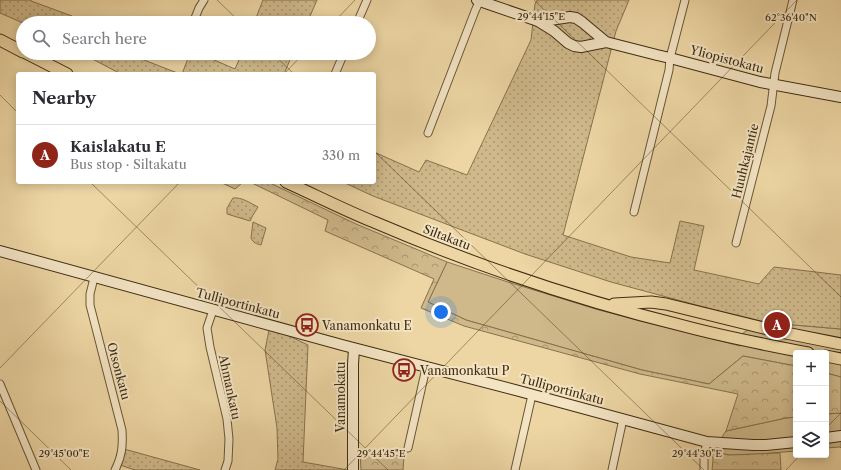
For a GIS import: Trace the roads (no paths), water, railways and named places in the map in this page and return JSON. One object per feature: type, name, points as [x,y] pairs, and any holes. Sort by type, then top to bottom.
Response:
[{"type":"main road","points":[[0,40],[16,48]]},
{"type":"main road","points":[[40,60],[63,72]]},
{"type":"main road","name":"Siltakatu","points":[[290,184],[374,222],[513,276],[685,327],[793,350]]},
{"type":"main road","name":"Siltakatu","points":[[604,304],[651,302],[666,304],[841,344]]},
{"type":"main road","points":[[829,357],[841,359]]},
{"type":"street","points":[[196,16],[204,0]]},
{"type":"street","points":[[360,16],[367,0]]},
{"type":"street","points":[[428,133],[479,0]]},
{"type":"street","name":"Yliopistokatu","points":[[479,0],[538,21],[574,46],[581,47],[606,42]]},
{"type":"street","points":[[634,212],[685,0]]},
{"type":"street","name":"Huuhkajantie","points":[[736,243],[771,106],[776,66],[793,0]]},
{"type":"street","name":"Yliopistokatu","points":[[538,21],[570,17],[576,18],[606,42],[760,82],[841,97]]},
{"type":"street","points":[[336,72],[341,60]]},
{"type":"street","name":"Tulliportinkatu","points":[[0,251],[354,349],[707,442],[753,445],[793,442]]},
{"type":"street","name":"Otsonkatu","points":[[94,278],[90,294],[90,305],[122,430],[123,445],[120,460],[115,470]]},
{"type":"street","name":"Ahmankatu","points":[[213,310],[207,328],[227,419],[229,438],[228,461],[225,470]]},
{"type":"street","name":"Vanamokatu","points":[[353,470],[354,349]]},
{"type":"street","points":[[408,448],[426,368]]},
{"type":"street","points":[[0,384],[36,470]]},
{"type":"street","points":[[515,470],[532,395]]},
{"type":"street","points":[[612,470],[623,419]]},
{"type":"street","points":[[829,438],[841,436]]},
{"type":"street","points":[[704,470],[704,455],[707,442]]},
{"type":"place","name":"Vanamonkatu E","points":[[307,325]]},
{"type":"place","name":"Kaislakatu E","points":[[777,325]]},
{"type":"place","name":"Vanamonkatu P","points":[[404,370]]}]
